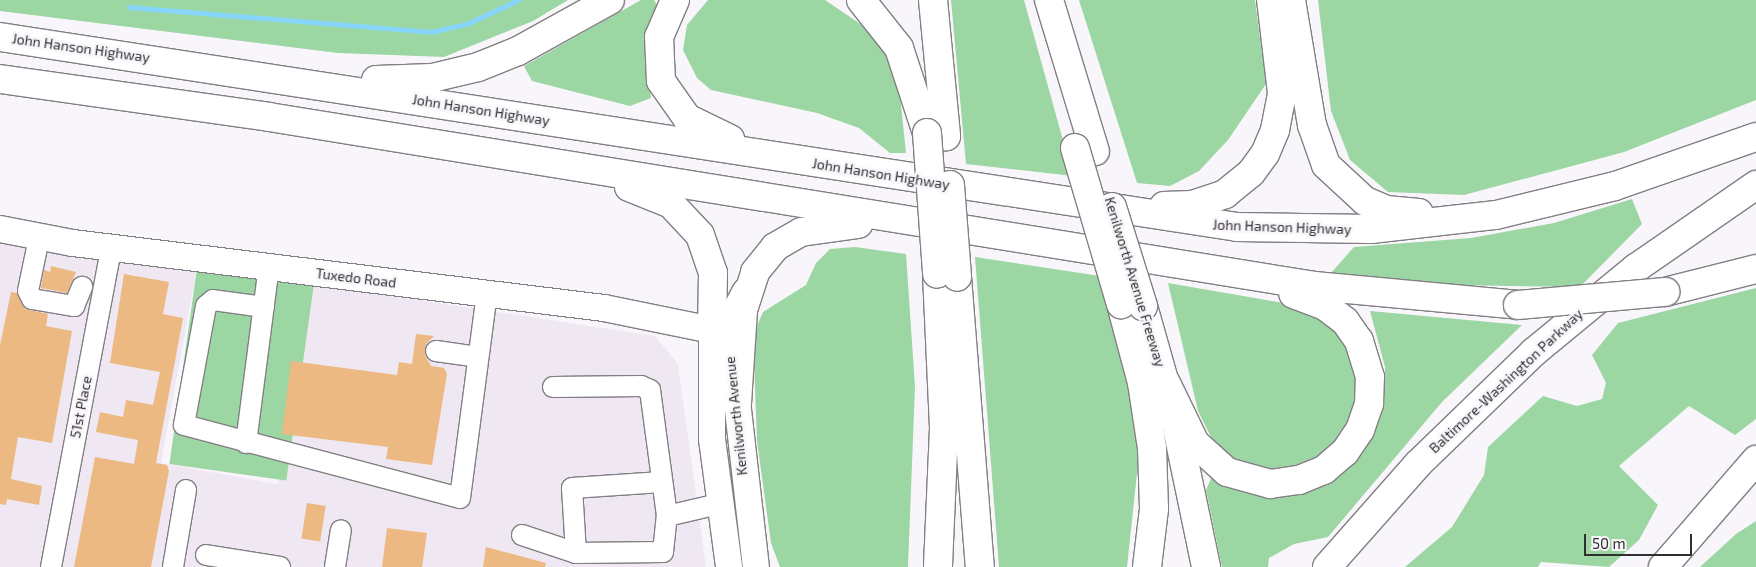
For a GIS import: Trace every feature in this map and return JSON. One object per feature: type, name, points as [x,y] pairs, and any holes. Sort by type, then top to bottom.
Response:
[{"type":"highway","points":[[247,72],[392,80],[449,75],[518,51],[610,0]]},
{"type":"highway","points":[[675,0],[662,24],[657,60],[661,81],[678,110],[706,130],[810,163]]},
{"type":"highway","points":[[861,0],[900,48],[937,134]]},
{"type":"highway","points":[[924,0],[937,134],[947,276],[980,567]]},
{"type":"highway","points":[[933,0],[937,134]]},
{"type":"highway","points":[[1039,0],[1085,149]]},
{"type":"highway","name":"Kenilworth Avenue Freeway","points":[[1049,0],[1060,35],[1085,149],[1132,305],[1166,383],[1206,567]]},
{"type":"highway","points":[[1055,0],[1060,35]]},
{"type":"highway","points":[[1029,198],[1186,206],[1215,199],[1244,181],[1265,154],[1281,104],[1280,54],[1270,0]]},
{"type":"highway","points":[[1291,0],[1316,141],[1326,165],[1345,186],[1364,201],[1399,213],[1528,209]]},
{"type":"highway","name":"John Hanson Highway","points":[[0,37],[247,72],[1029,198],[1196,223],[1282,229],[1402,226],[1528,209],[1648,176],[1756,137]]},
{"type":"highway","points":[[0,79],[531,159],[1190,266],[1390,296],[1518,305],[1594,302],[1665,292],[1756,269]]},
{"type":"highway","points":[[531,159],[653,195],[685,216],[705,243],[712,262],[712,330]]},
{"type":"highway","name":"Baltimore-Washington Parkway","points":[[1328,567],[1419,462],[1534,352],[1636,268],[1756,185]]},
{"type":"highway","points":[[712,330],[734,315],[772,251],[810,228],[850,224],[941,226]]},
{"type":"highway","points":[[1166,383],[1184,424],[1209,458],[1234,475],[1262,483],[1299,480],[1336,462],[1360,430],[1369,404],[1364,352],[1336,313],[1314,300],[1190,266]]},
{"type":"highway","points":[[938,567],[942,510],[947,276]]},
{"type":"highway","points":[[737,403],[746,292]]},
{"type":"highway","points":[[1132,305],[1152,448],[1154,509],[1148,567]]},
{"type":"highway","points":[[1663,567],[1756,460]]},
{"type":"highway","points":[[926,567],[942,510]]},
{"type":"main road","name":"Tuxedo Road","points":[[0,229],[39,238],[111,248],[621,310],[712,330]]},
{"type":"main road","name":"Kenilworth Avenue","points":[[712,330],[726,342],[732,357],[756,567]]},
{"type":"main road","name":"Kenilworth Avenue","points":[[712,330],[710,406],[719,504],[729,567]]},
{"type":"street","points":[[39,238],[28,291],[32,299],[74,306],[82,287]]},
{"type":"street","name":"51st Place","points":[[51,567],[111,248]]},
{"type":"street","points":[[246,443],[270,267]]},
{"type":"street","points":[[264,307],[214,300],[206,306],[184,420],[187,427],[460,498],[487,294]]},
{"type":"street","points":[[436,351],[478,357]]},
{"type":"street","points":[[522,535],[576,553],[663,552],[667,516],[650,390],[641,386],[553,387]]},
{"type":"street","points":[[576,553],[572,488],[662,482]]},
{"type":"street","points":[[173,567],[186,490]]},
{"type":"street","points":[[667,516],[719,504]]},
{"type":"street","points":[[335,567],[341,530]]},
{"type":"street","points":[[206,555],[280,567]]},
{"type":"shaded area","points":[[0,239],[197,268],[161,463],[277,484],[314,284],[655,336],[678,364],[706,567],[0,567]]},
{"type":"green space","points":[[0,0],[568,0],[533,21],[444,57],[338,53],[0,11]]},
{"type":"green space","points":[[641,0],[654,0],[658,7],[646,46],[651,98],[630,106],[532,81],[524,66]]},
{"type":"green space","points":[[708,0],[825,0],[875,34],[898,76],[906,153],[890,153],[859,128],[817,113],[711,90],[697,78],[683,50],[687,25]]},
{"type":"green space","points":[[951,0],[1024,0],[1073,176],[966,164]]},
{"type":"green space","points":[[1079,0],[1255,0],[1266,84],[1228,140],[1199,171],[1170,186],[1137,183]]},
{"type":"green space","points":[[1318,0],[1756,0],[1756,100],[1624,152],[1464,195],[1388,192],[1350,160],[1331,111]]},
{"type":"green space","points":[[1632,199],[1642,224],[1580,287],[1452,285],[1331,273],[1354,247],[1471,238],[1554,223]]},
{"type":"green space","points":[[855,247],[906,254],[915,387],[908,567],[780,567],[771,543],[757,441],[753,335],[763,312],[806,285],[816,263],[830,249]]},
{"type":"green space","points":[[975,257],[1100,276],[1134,401],[1138,464],[1127,567],[999,567]]},
{"type":"green space","points":[[197,268],[314,284],[286,480],[169,464]]},
{"type":"green space","points":[[1168,283],[1295,305],[1325,319],[1343,341],[1355,369],[1357,396],[1351,419],[1334,443],[1316,458],[1289,467],[1266,469],[1237,461],[1213,441],[1198,411]]},
{"type":"green space","points":[[1756,288],[1756,419],[1735,435],[1689,406],[1619,466],[1658,505],[1639,540],[1609,567],[1541,562],[1538,567],[1405,567],[1452,527],[1484,475],[1488,447],[1543,396],[1577,406],[1602,399],[1606,383],[1592,355],[1618,323]]},
{"type":"green space","points":[[1370,311],[1522,325],[1442,402],[1328,537],[1294,544],[1269,558],[1268,567],[1222,567],[1206,490],[1212,476],[1313,488],[1350,466],[1371,439],[1384,403],[1385,367]]},
{"type":"green space","points":[[1756,521],[1756,567],[1700,567],[1736,534]]},
{"type":"building","points":[[51,266],[76,272],[67,293],[41,288],[44,270],[50,272]]},
{"type":"building","points":[[124,274],[169,282],[163,314],[183,318],[156,463],[167,465],[169,471],[151,567],[74,567],[95,457],[134,464],[138,440],[96,432],[100,412],[123,417],[126,400],[153,405],[160,372],[110,363]]},
{"type":"building","points":[[11,292],[17,293],[25,309],[48,314],[46,326],[72,331],[52,443],[18,437],[11,479],[42,486],[39,505],[7,499],[6,505],[0,504],[0,345]]},
{"type":"building","points":[[416,334],[434,336],[426,344],[425,355],[431,366],[444,368],[447,374],[432,465],[386,459],[388,447],[282,434],[291,361],[397,375],[399,362],[412,364]]},
{"type":"building","points":[[307,503],[326,506],[320,542],[301,539]]},
{"type":"building","points":[[387,528],[427,533],[422,567],[382,567]]},
{"type":"building","points":[[486,547],[546,563],[545,567],[483,567]]},
{"type":"waterway","points":[[129,7],[431,32],[469,23],[518,0]]}]
